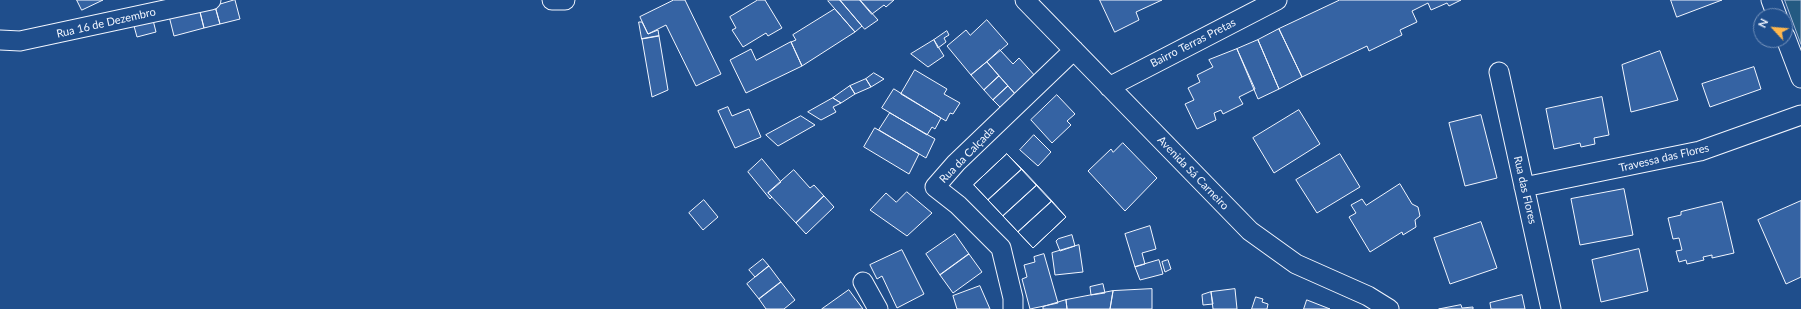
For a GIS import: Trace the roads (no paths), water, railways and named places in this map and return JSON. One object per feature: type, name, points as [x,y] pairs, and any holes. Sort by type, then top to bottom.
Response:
[{"type":"street","name":"Rua 16 de Dezembro","points":[[0,40],[20,41],[210,0]]},
{"type":"street","points":[[552,0],[565,0]]},
{"type":"street","name":"Avenida Sá Carneiro","points":[[1025,0],[1250,230],[1296,264],[1368,296],[1389,309]]},
{"type":"street","name":"Bairro Terras Pretas","points":[[1109,86],[1277,0]]},
{"type":"street","points":[[1790,48],[1801,78]]},
{"type":"street","name":"Rua da Calçada","points":[[1013,309],[1013,298],[1001,248],[958,205],[935,187],[956,163],[1074,50]]},
{"type":"street","name":"Rua das Flores","points":[[1499,72],[1552,309]]},
{"type":"street","name":"Travessa das Flores","points":[[1524,187],[1700,151],[1801,116]]},
{"type":"street","points":[[863,282],[878,309]]}]
